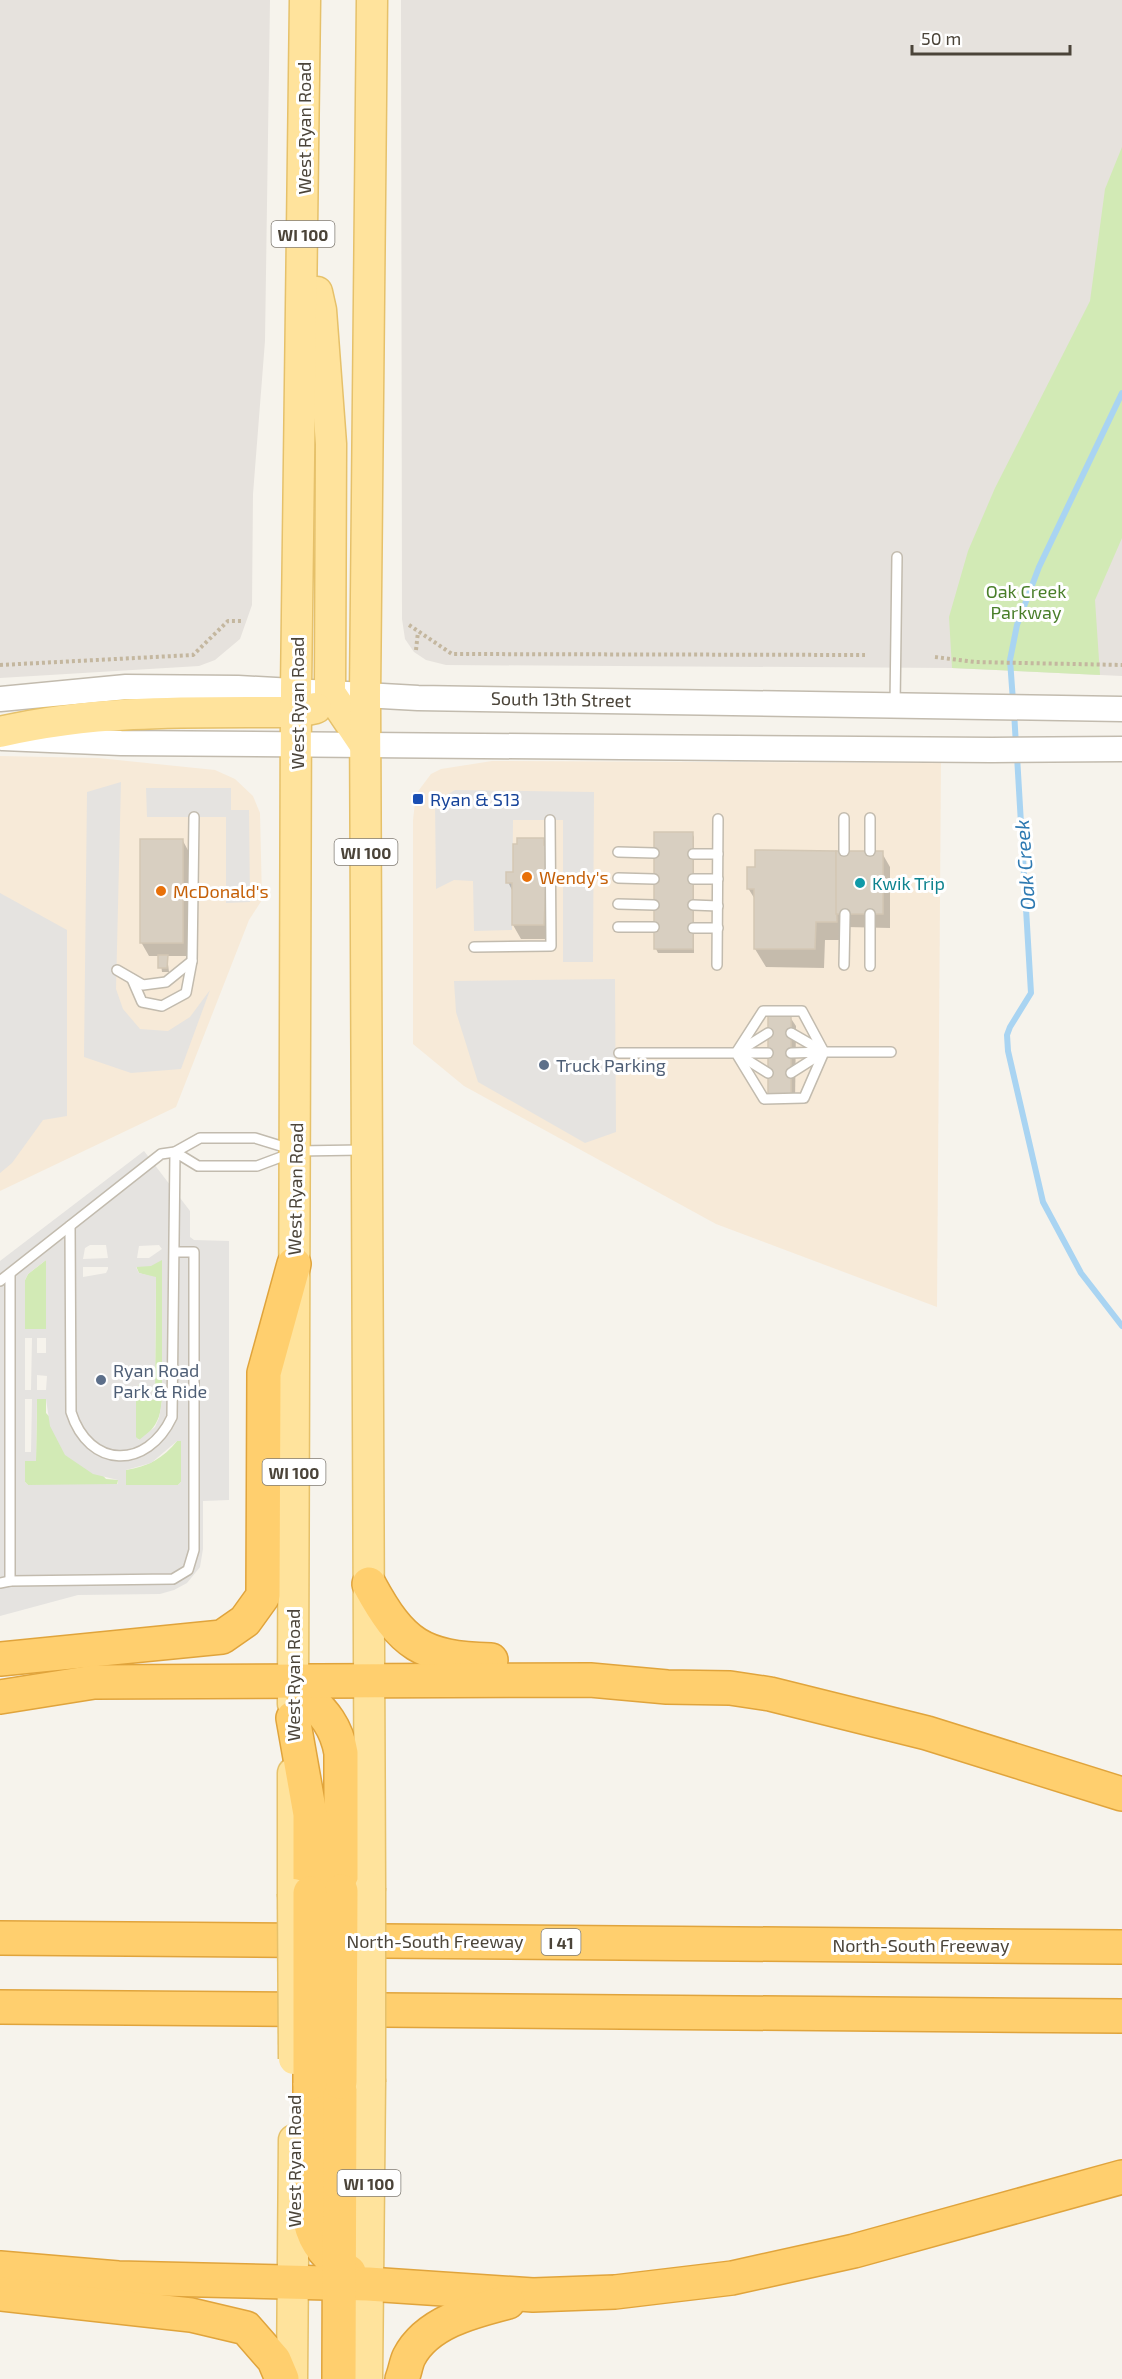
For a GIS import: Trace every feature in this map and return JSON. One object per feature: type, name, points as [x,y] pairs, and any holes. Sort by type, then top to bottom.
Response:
[{"type":"highway","points":[[0,1659],[222,1637],[245,1622],[263,1596],[264,1373],[294,1264]]},
{"type":"highway","points":[[369,1584],[387,1616],[407,1638],[434,1654],[458,1659],[590,1662],[668,1668],[730,1688]]},
{"type":"highway","points":[[0,1697],[94,1682],[590,1680],[667,1687],[730,1688],[771,1694],[927,1733],[1122,1794]]},
{"type":"highway","points":[[293,1681],[322,1710],[338,1733],[341,1753],[328,1891],[328,2083],[309,2221],[313,2235],[328,2256],[349,2277]]},
{"type":"highway","points":[[293,1718],[310,1814],[328,1891]]},
{"type":"highway","name":"North-South Freeway","points":[[0,1938],[1122,1947]]},
{"type":"highway","points":[[0,2007],[1122,2016]]},
{"type":"highway","points":[[0,2268],[118,2278],[293,2282],[349,2277],[533,2295],[615,2292],[732,2278],[854,2251],[1122,2177]]},
{"type":"highway","points":[[339,2379],[349,2277]]},
{"type":"highway","points":[[0,2294],[191,2315],[246,2328],[274,2360],[282,2379]]},
{"type":"highway","points":[[402,2379],[409,2356],[424,2337],[464,2313],[533,2295]]},
{"type":"main road","name":"West Ryan Road","points":[[293,1718],[294,1264],[297,1151],[296,702],[305,0]]},
{"type":"main road","name":"West Ryan Road","points":[[367,2379],[349,2277],[328,2083],[328,1891],[370,1680],[365,695],[372,0]]},
{"type":"main road","points":[[303,233],[321,310],[331,444],[333,699],[365,745]]},
{"type":"main road","points":[[0,732],[52,720],[365,695]]},
{"type":"main road","name":"West Ryan Road","points":[[292,2379],[293,2282],[328,2083]]},
{"type":"street","points":[[0,699],[126,687],[296,702]]},
{"type":"street","name":"South 13th Street","points":[[365,695],[1122,709]]},
{"type":"street","points":[[0,738],[54,742],[992,750],[1122,749]]},
{"type":"lane","points":[[895,705],[897,557]]},
{"type":"lane","points":[[132,979],[142,1002],[162,1005],[186,993],[192,961],[194,817]]},
{"type":"lane","points":[[844,818],[844,851]]},
{"type":"lane","points":[[870,818],[870,851]]},
{"type":"lane","points":[[717,965],[718,819]]},
{"type":"lane","points":[[474,947],[551,946],[550,820]]},
{"type":"lane","points":[[618,852],[654,853]]},
{"type":"lane","points":[[693,854],[718,854]]},
{"type":"lane","points":[[618,878],[654,879]]},
{"type":"lane","points":[[693,879],[718,879]]},
{"type":"lane","points":[[618,904],[654,905]]},
{"type":"lane","points":[[693,905],[718,906]]},
{"type":"lane","points":[[844,914],[844,966]]},
{"type":"lane","points":[[870,914],[870,966]]},
{"type":"lane","points":[[618,927],[654,927]]},
{"type":"lane","points":[[693,928],[717,928]]},
{"type":"lane","points":[[117,970],[143,985],[166,982],[192,961]]},
{"type":"lane","points":[[736,1053],[763,1011],[802,1011],[824,1052]]},
{"type":"lane","points":[[736,1053],[768,1033]]},
{"type":"lane","points":[[791,1033],[824,1052]]},
{"type":"lane","points":[[736,1053],[764,1099],[784,1099],[804,1098],[824,1052]]},
{"type":"lane","points":[[791,1073],[824,1052]]},
{"type":"lane","points":[[791,1053],[891,1052]]},
{"type":"lane","points":[[619,1053],[768,1053]]},
{"type":"lane","points":[[736,1053],[768,1073]]},
{"type":"lane","points":[[0,1281],[161,1154],[175,1152],[200,1138],[255,1138],[297,1151],[368,1150]]},
{"type":"lane","points":[[175,1152],[198,1166],[257,1166],[297,1151]]},
{"type":"lane","points":[[69,1226],[71,1412],[76,1427],[88,1441],[110,1454],[135,1454],[149,1448],[164,1436],[172,1417],[175,1152]]},
{"type":"lane","points":[[10,1274],[5,1582],[173,1579],[188,1570],[194,1550],[195,1516],[194,1252],[175,1252]]},
{"type":"path","points":[[0,665],[193,655],[228,621],[241,621]]},
{"type":"path","points":[[409,625],[452,654],[865,655]]},
{"type":"path","points":[[416,650],[418,632]]},
{"type":"path","points":[[935,657],[975,662],[1122,665]]},
{"type":"shaded area","points":[[0,0],[270,0],[265,341],[253,494],[252,605],[240,639],[215,660],[199,666],[0,678]]},
{"type":"shaded area","points":[[401,0],[1122,0],[1122,676],[952,668],[446,665],[426,660],[414,652],[405,639],[402,619]]},
{"type":"shaded area","points":[[0,756],[98,758],[215,770],[235,779],[253,796],[260,813],[262,900],[249,920],[176,1107],[0,1191]]},
{"type":"shaded area","points":[[492,761],[941,763],[937,1307],[716,1224],[464,1086],[413,1044],[413,820],[416,794],[431,774],[441,769]]},
{"type":"shaded area","points":[[121,782],[116,989],[123,1009],[140,1029],[168,1031],[190,1017],[210,990],[181,1069],[131,1073],[84,1057],[87,792]]},
{"type":"shaded area","points":[[146,788],[231,788],[231,810],[249,810],[250,902],[226,903],[226,817],[147,817]]},
{"type":"shaded area","points":[[455,790],[594,792],[593,962],[563,962],[563,820],[513,820],[512,930],[474,931],[473,881],[454,880],[436,889],[435,802]]},
{"type":"shaded area","points":[[0,893],[67,930],[67,1116],[43,1120],[12,1163],[0,1173]]},
{"type":"shaded area","name":"Truck Parking","points":[[615,979],[616,1132],[585,1143],[478,1082],[456,1012],[454,981]]},
{"type":"shaded area","name":"Ryan Road Park & Ride","points":[[144,1151],[190,1211],[190,1237],[194,1240],[229,1241],[229,1500],[203,1501],[203,1549],[200,1567],[187,1583],[160,1594],[78,1595],[0,1616],[0,1261]],"holes":[[[90,1245],[106,1245],[108,1258],[83,1259],[85,1248]],[[159,1245],[162,1249],[149,1258],[137,1258],[139,1246]],[[46,1260],[46,1329],[25,1329],[25,1280],[28,1274]],[[162,1260],[162,1391],[137,1391],[139,1384],[155,1389],[156,1277],[139,1273],[136,1267],[151,1266]],[[83,1267],[108,1267],[106,1273],[83,1277]],[[25,1338],[32,1338],[31,1390],[25,1390]],[[37,1338],[46,1338],[46,1353],[37,1353]],[[37,1375],[47,1376],[46,1390],[37,1390]],[[25,1399],[32,1399],[31,1452],[25,1452]],[[37,1399],[46,1399],[50,1426],[65,1455],[93,1474],[118,1480],[118,1484],[28,1485],[25,1482],[25,1461],[36,1461]],[[136,1399],[162,1400],[155,1427],[139,1440],[136,1437]],[[177,1441],[181,1441],[181,1482],[178,1485],[126,1485],[126,1470],[151,1463]]]},
{"type":"green space","name":"Oak Creek Parkway","points":[[1122,147],[1122,538],[1095,600],[1100,675],[952,668],[949,617],[968,551],[995,488],[1090,301],[1105,189]]},
{"type":"green space","points":[[162,1259],[162,1391],[136,1391],[139,1384],[155,1388],[156,1278],[139,1273],[136,1266]]},
{"type":"green space","points":[[46,1260],[46,1329],[25,1329],[25,1280],[28,1274]]},
{"type":"green space","points":[[37,1399],[46,1399],[46,1413],[106,1479],[118,1480],[117,1485],[28,1485],[25,1482],[25,1460],[36,1460]]},
{"type":"green space","points":[[136,1399],[162,1399],[156,1422],[150,1432],[140,1440],[136,1438]]},
{"type":"green space","points":[[177,1441],[181,1441],[181,1482],[178,1485],[126,1485],[126,1470],[154,1461]]},
{"type":"building","points":[[654,832],[693,832],[693,949],[654,949]]},
{"type":"building","name":"Wendy's","points":[[517,838],[544,838],[544,845],[548,845],[544,925],[512,925],[512,883],[506,883],[506,872],[513,872],[513,844],[517,844]]},
{"type":"building","name":"McDonald's","points":[[140,839],[183,839],[183,943],[140,943]]},
{"type":"building","name":"Kwik Trip","points":[[755,850],[836,851],[837,922],[816,922],[815,949],[754,949],[754,889],[747,889],[747,867],[755,867]]},
{"type":"building","name":"Kwik Trip","points":[[836,851],[883,851],[883,914],[836,914]]},
{"type":"building","points":[[158,955],[168,955],[167,968],[158,968]]},
{"type":"building","points":[[768,1015],[791,1015],[791,1095],[768,1095]]},
{"type":"waterway","name":"Oak Creek","points":[[1013,701],[1010,660],[1017,625],[1039,567],[1122,393]]},
{"type":"waterway","name":"Oak Creek","points":[[1014,711],[1016,746]]},
{"type":"waterway","name":"Oak Creek","points":[[1017,756],[1031,993],[1010,1027],[1007,1035],[1008,1051],[1043,1202],[1081,1273],[1122,1326]]},
{"type":"place","name":"Ryan & S13","points":[[418,799]]},
{"type":"place","name":"Wendy's","points":[[527,877]]},
{"type":"place","name":"Kwik Trip","points":[[860,883]]},
{"type":"place","name":"McDonald's","points":[[161,891]]},
{"type":"place","name":"Truck Parking","points":[[544,1065]]},
{"type":"place","name":"Ryan Road Park & Ride","points":[[101,1380]]}]
